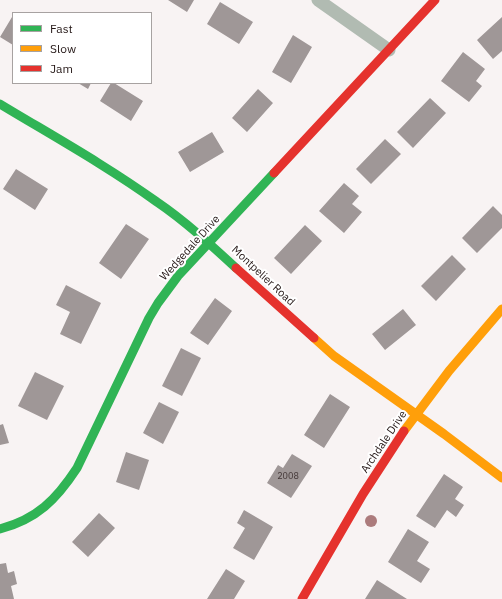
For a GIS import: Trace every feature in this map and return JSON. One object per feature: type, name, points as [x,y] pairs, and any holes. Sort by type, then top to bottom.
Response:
[{"type":"street","points":[[318,0],[389,50]]},
{"type":"street","name":"Wedgedale Drive","points":[[0,529],[11,526],[38,513],[64,488],[77,468],[149,318],[178,276],[434,0]]},
{"type":"street","name":"Montpelier Road","points":[[0,104],[84,154],[158,202],[209,243],[334,356],[417,414],[502,478]]},
{"type":"street","name":"Archdale Drive","points":[[302,599],[340,529],[392,449],[431,393],[459,358],[502,309]]},
{"type":"building","points":[[168,0],[194,0],[187,12]]},
{"type":"building","points":[[220,2],[253,22],[239,44],[207,24]]},
{"type":"building","points":[[12,17],[12,44],[0,37]]},
{"type":"building","points":[[502,17],[502,51],[493,59],[477,40]]},
{"type":"building","points":[[293,35],[312,47],[291,83],[272,72]]},
{"type":"building","points":[[463,52],[485,69],[476,81],[482,86],[469,102],[441,81]]},
{"type":"building","points":[[80,84],[90,84],[88,89]]},
{"type":"building","points":[[110,84],[116,84],[143,101],[131,121],[100,101]]},
{"type":"building","points":[[258,89],[273,103],[247,132],[232,118]]},
{"type":"building","points":[[430,98],[446,113],[413,148],[397,132]]},
{"type":"building","points":[[212,132],[224,152],[190,172],[178,152]]},
{"type":"building","points":[[385,139],[401,154],[371,184],[356,169]]},
{"type":"building","points":[[16,169],[48,189],[35,210],[3,189]]},
{"type":"building","points":[[344,183],[359,196],[352,204],[362,212],[344,233],[319,211]]},
{"type":"building","points":[[493,206],[502,215],[502,228],[477,253],[462,238]]},
{"type":"building","points":[[126,224],[149,239],[121,279],[99,263]]},
{"type":"building","points":[[305,225],[322,241],[291,274],[274,258]]},
{"type":"building","points":[[452,255],[466,269],[436,301],[421,286]]},
{"type":"building","points":[[66,285],[101,303],[81,344],[60,334],[70,312],[56,305]]},
{"type":"building","points":[[215,298],[232,311],[208,345],[190,333]]},
{"type":"building","points":[[403,309],[416,325],[385,350],[372,334]]},
{"type":"building","points":[[181,348],[201,358],[182,396],[162,386]]},
{"type":"building","points":[[35,372],[64,386],[47,420],[18,406]]},
{"type":"building","points":[[330,394],[350,407],[324,448],[304,435]]},
{"type":"building","points":[[159,402],[179,412],[163,444],[143,433]]},
{"type":"building","points":[[3,424],[9,443],[0,445],[0,425]]},
{"type":"building","points":[[126,452],[149,460],[139,490],[116,482]]},
{"type":"building","points":[[292,454],[312,466],[291,498],[267,483],[278,465],[283,468]]},
{"type":"building","points":[[444,474],[463,487],[455,499],[464,505],[456,517],[447,510],[435,528],[416,516]]},
{"type":"building","points":[[244,510],[273,527],[254,560],[233,548],[245,528],[237,523]]},
{"type":"building","points":[[99,513],[115,528],[88,557],[72,542]]},
{"type":"building","points":[[408,529],[429,542],[417,561],[430,569],[421,583],[388,562]]},
{"type":"building","points":[[6,563],[8,573],[14,571],[17,584],[11,586],[14,599],[0,599],[0,564]]},
{"type":"building","points":[[226,569],[245,581],[234,599],[207,599]]},
{"type":"building","points":[[377,580],[407,599],[365,599]]},
{"type":"traffic: fast","points":[[0,104],[119,176],[167,209],[188,225],[236,268]]},
{"type":"traffic: fast","points":[[0,529],[25,520],[35,514],[61,490],[77,468],[149,318],[158,303],[178,276],[274,173]]},
{"type":"traffic: slow","points":[[404,431],[449,371],[502,309]]},
{"type":"traffic: slow","points":[[314,338],[334,356],[444,434],[502,478]]},
{"type":"traffic: jam","points":[[274,173],[435,0]]},
{"type":"traffic: jam","points":[[236,268],[314,338]]},
{"type":"traffic: jam","points":[[302,599],[363,494],[404,431]]}]
